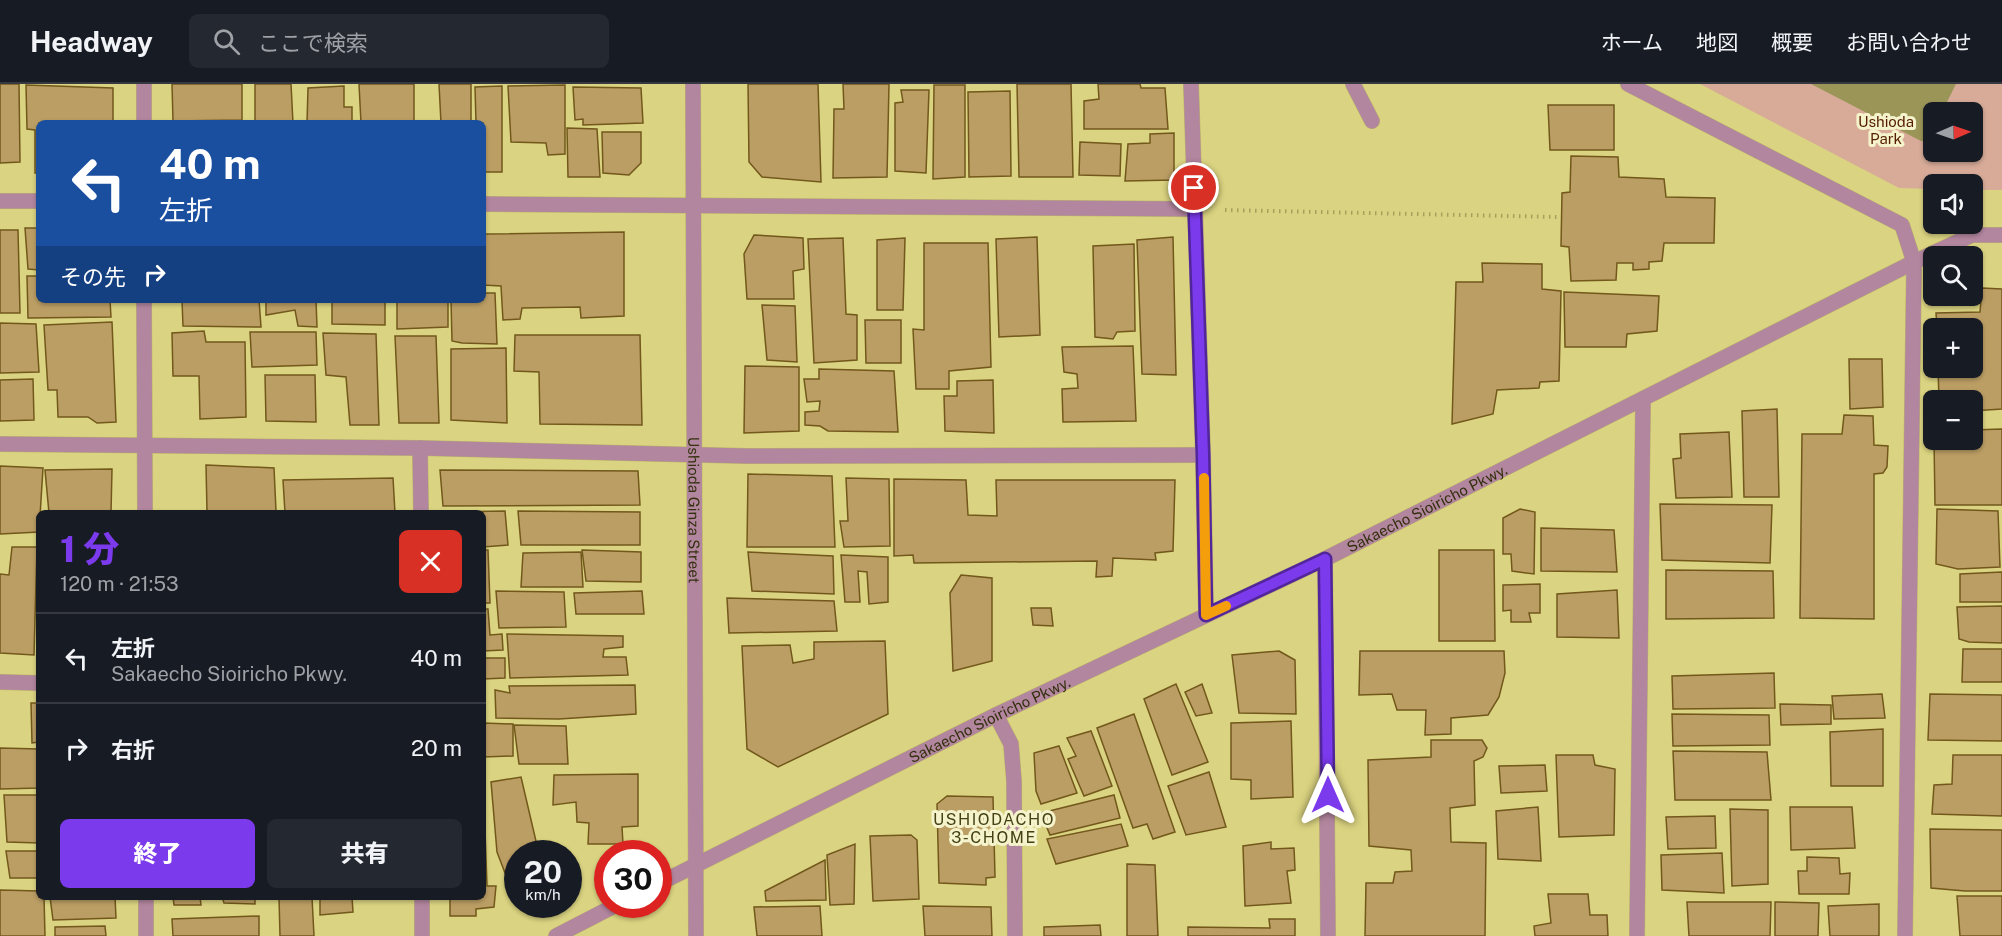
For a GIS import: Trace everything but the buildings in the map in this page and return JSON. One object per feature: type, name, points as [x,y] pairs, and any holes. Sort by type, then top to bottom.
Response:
[{"type":"street","points":[[144,84],[144,120]]},
{"type":"street","name":"Ushioda Ginza Street","points":[[693,84],[696,936]]},
{"type":"street","points":[[1191,84],[1206,615]]},
{"type":"street","points":[[1353,84],[1372,121]]},
{"type":"street","points":[[1628,84],[1902,225],[1914,261],[1905,936]]},
{"type":"street","points":[[0,201],[36,201]]},
{"type":"street","points":[[486,204],[1195,209]]},
{"type":"street","name":"Sakaecho Sioiricho Pkwy.","points":[[672,877],[996,715],[1325,559],[1914,261],[1972,235],[2002,235]]},
{"type":"street","points":[[144,303],[145,510]]},
{"type":"street","points":[[1637,936],[1643,399]]},
{"type":"street","points":[[0,444],[420,448],[694,455],[1203,455]]},
{"type":"street","points":[[420,448],[421,510]]},
{"type":"street","points":[[1325,559],[1328,936]]},
{"type":"street","points":[[0,682],[36,683]]},
{"type":"street","points":[[996,715],[1011,744],[1014,782],[1015,936]]},
{"type":"street","points":[[146,900],[146,936]]},
{"type":"street","points":[[422,900],[422,936]]},
{"type":"street","points":[[556,936],[594,916]]},
{"type":"path","points":[[1195,209],[1557,217]]},
{"type":"green space","name":"Ushioda Park","points":[[1700,84],[2002,84],[2002,190],[1983,190],[1983,174],[1923,174],[1923,189],[1899,188]]},
{"type":"shaded area","points":[[1811,84],[1956,84],[1947,102],[1923,102],[1923,141]]},
{"type":"slow traffic","points":[[1204,478],[1206,615],[1226,606]]},
{"type":"district","name":"USHIODACHO 3-CHOME","points":[[994,828]]},
{"type":"route","points":[[1194,188],[1206,615],[1325,559],[1328,795]]}]
